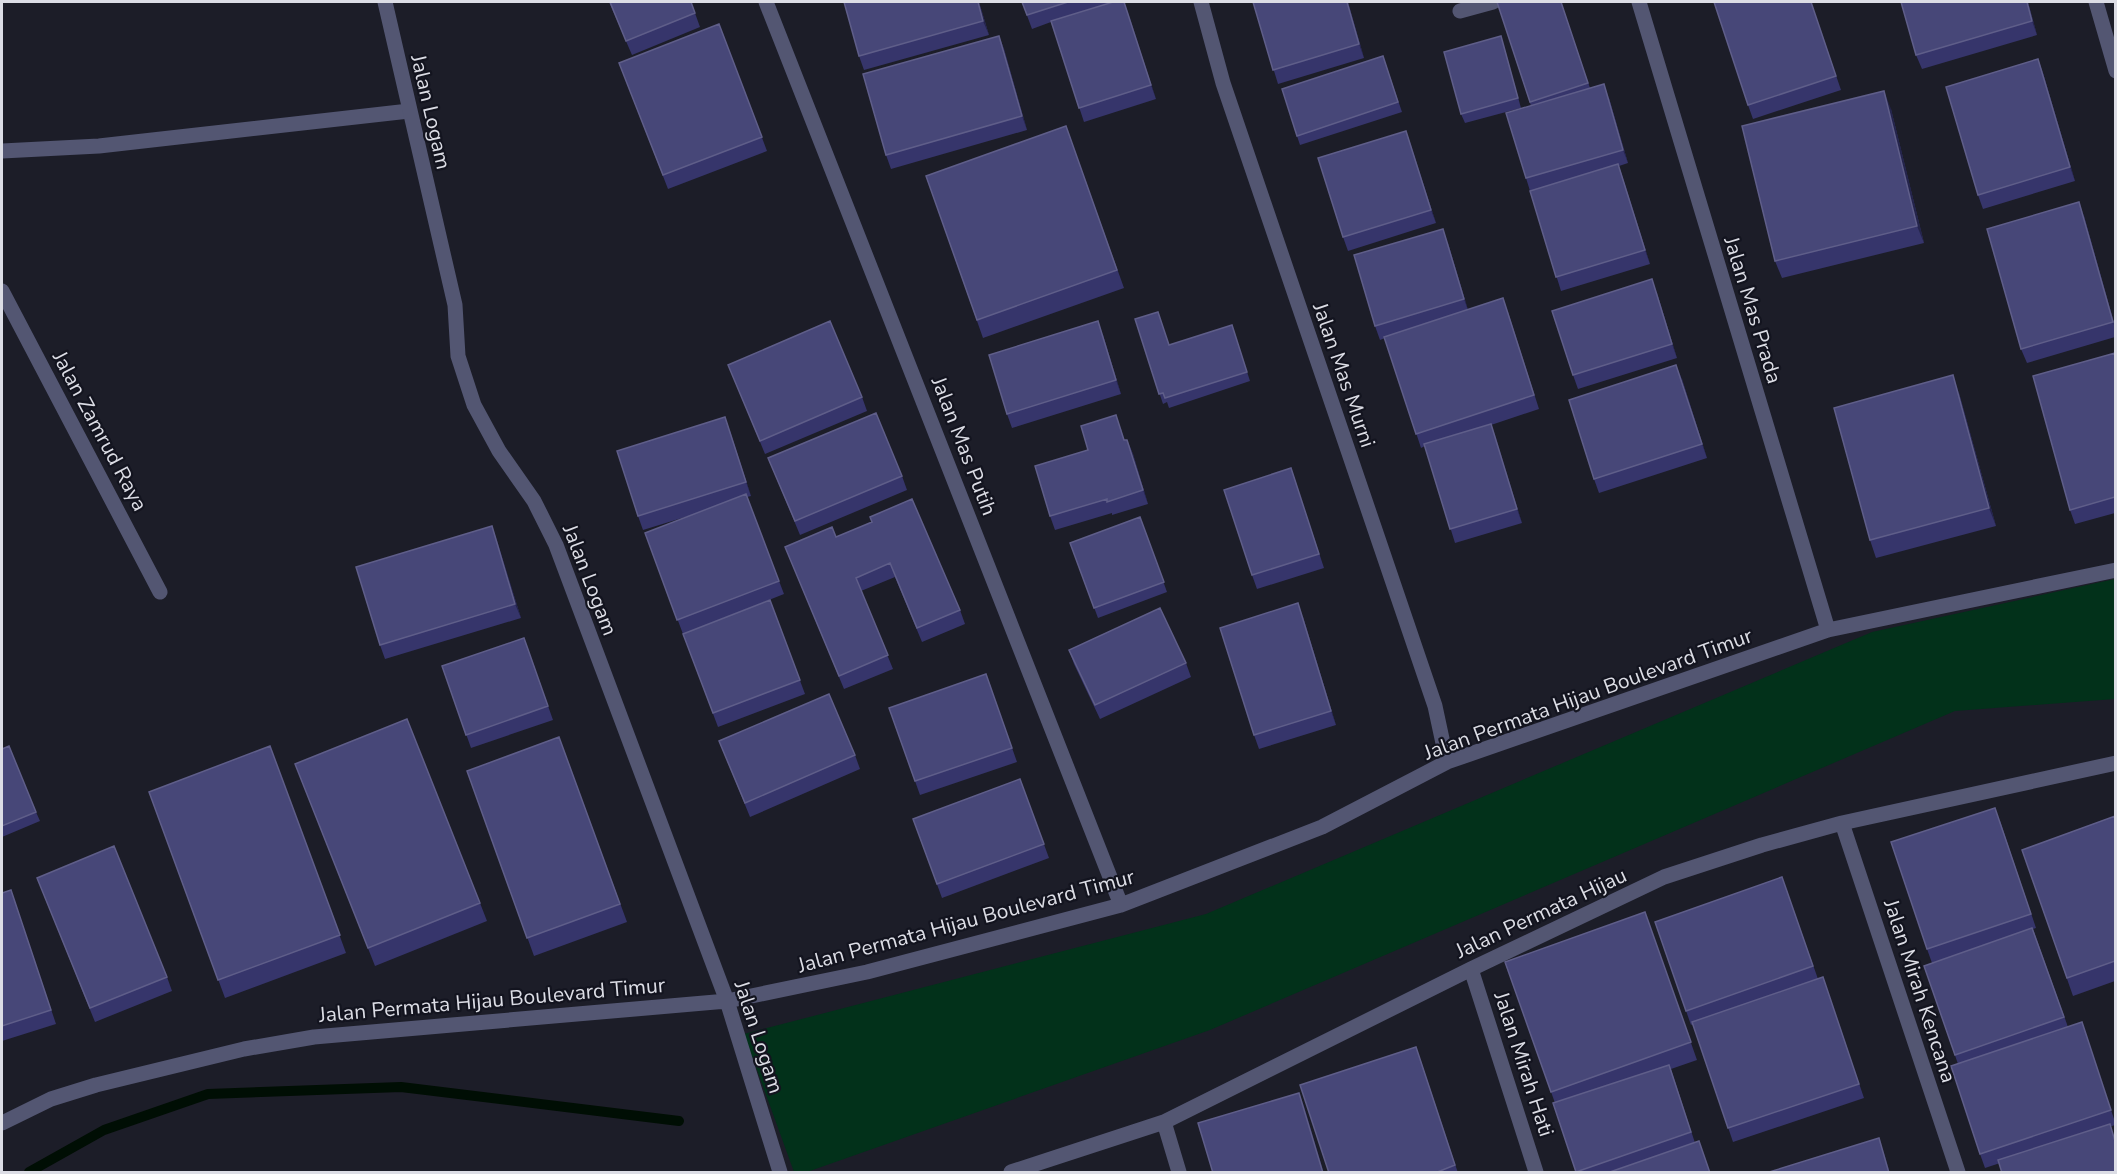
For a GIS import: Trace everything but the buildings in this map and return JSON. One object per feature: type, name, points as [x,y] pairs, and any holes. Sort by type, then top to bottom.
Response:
[{"type":"street","name":"Jalan Logam","points":[[385,2],[455,305],[458,356],[474,405],[499,451],[534,501],[556,545],[727,1001],[780,1173]]},
{"type":"street","name":"Jalan Mas Putih","points":[[766,2],[1121,905]]},
{"type":"street","name":"Jalan Mas Murni","points":[[1201,2],[1223,83],[1435,706],[1447,762]]},
{"type":"street","points":[[1460,11],[1493,2]]},
{"type":"street","name":"Jalan Mas Prada","points":[[1639,2],[1828,630]]},
{"type":"street","points":[[2096,2],[2115,71]]},
{"type":"street","points":[[2,151],[99,146],[409,111]]},
{"type":"street","name":"Jalan Zamrud Raya","points":[[2,291],[160,592]]},
{"type":"street","name":"Jalan Permata Hijau Boulevard Timur","points":[[2,1123],[51,1099],[96,1085],[244,1049],[314,1037],[727,1001],[867,972],[1121,905],[1312,832],[1447,762],[1828,630],[2115,570]]},
{"type":"street","name":"Jalan Permata Hijau","points":[[1011,1173],[1164,1122],[1471,969],[1664,877],[1762,845],[1842,823],[2115,763]]},
{"type":"street","name":"Jalan Mirah Kencana","points":[[1842,823],[1958,1173]]},
{"type":"street","name":"Jalan Mirah Hati","points":[[1471,969],[1536,1173]]},
{"type":"street","points":[[1164,1122],[1179,1173]]},
{"type":"green space","points":[[2115,579],[2115,699],[1955,711],[1210,1030],[807,1172],[794,1172],[744,1034],[1206,914],[1872,632]]},
{"type":"waterway","points":[[29,1172],[104,1130],[208,1094],[401,1087],[679,1121]]}]
